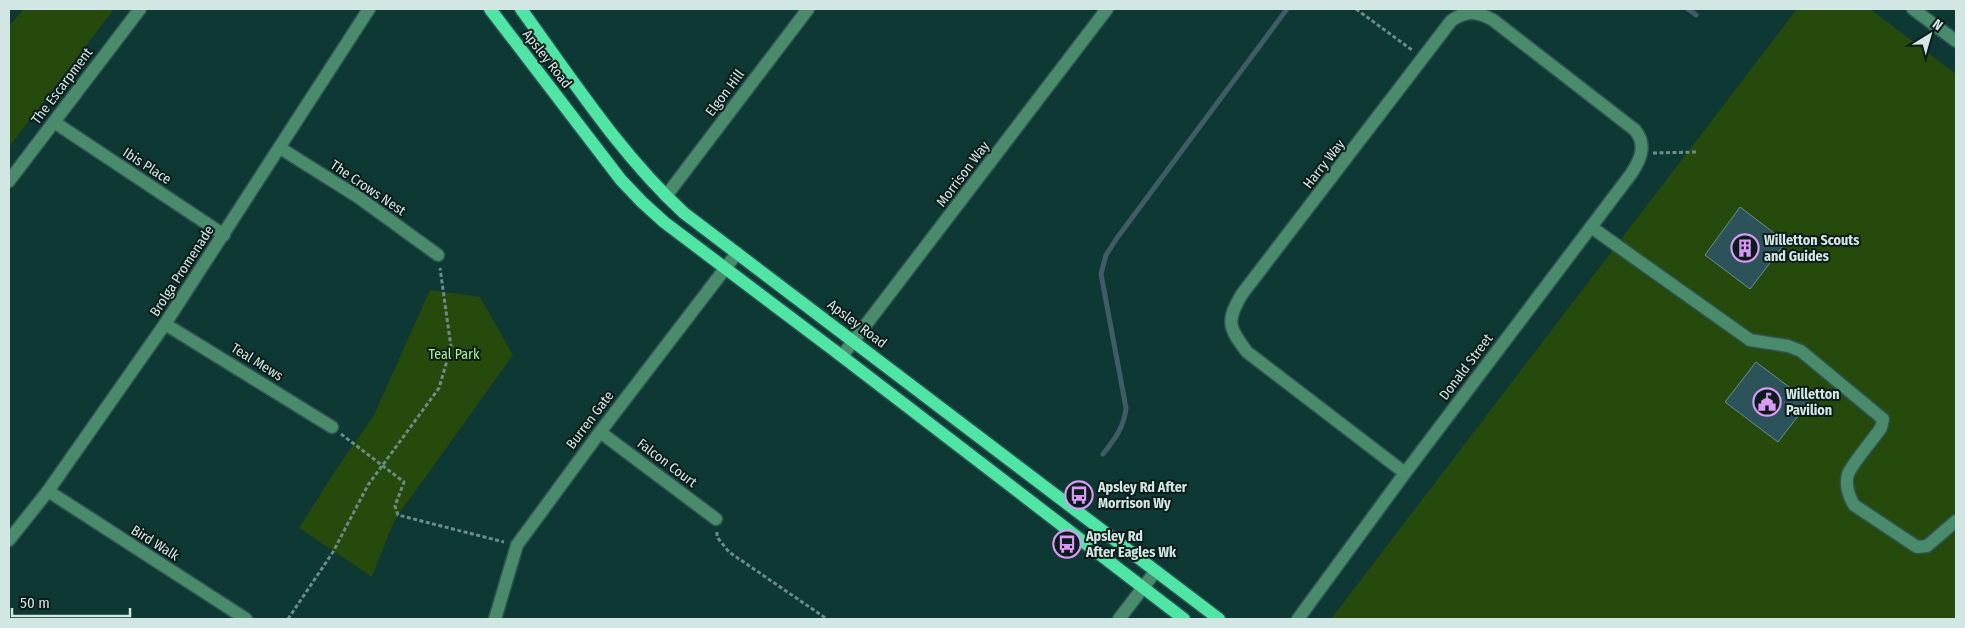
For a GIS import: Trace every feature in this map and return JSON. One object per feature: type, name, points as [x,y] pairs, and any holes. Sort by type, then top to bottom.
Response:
[{"type":"main road","name":"Apsley Road","points":[[490,9],[632,191],[664,222],[842,356],[1184,619]]},
{"type":"main road","name":"Apsley Road","points":[[521,9],[620,144],[666,196],[684,213],[1218,619]]},
{"type":"street","name":"The Escarpment","points":[[9,182],[140,9]]},
{"type":"street","name":"Brolga Promenade","points":[[9,540],[48,491],[165,324],[369,9]]},
{"type":"street","name":"Elgon Hill","points":[[666,196],[808,9]]},
{"type":"street","name":"Morrison Way","points":[[842,356],[1107,9]]},
{"type":"street","points":[[1913,9],[1956,41]]},
{"type":"street","name":"Harry Way","points":[[1405,473],[1246,352],[1233,334],[1231,313],[1242,294],[1452,21],[1459,15],[1467,12],[1483,14],[1493,20],[1635,130],[1641,137],[1642,154]]},
{"type":"street","name":"Ibis Place","points":[[54,122],[224,235]]},
{"type":"street","name":"The Crows Nest","points":[[280,148],[358,197],[438,255]]},
{"type":"street","name":"Donald Street","points":[[1298,619],[1405,473],[1639,163],[1642,154]]},
{"type":"street","points":[[1591,227],[1750,340],[1788,346],[1801,351],[1882,419],[1881,428],[1849,473],[1847,485],[1849,496],[1854,505],[1917,546],[1926,546],[1956,521]]},
{"type":"street","name":"Burren Gate","points":[[495,619],[517,545],[600,432],[737,253]]},
{"type":"street","name":"Teal Mews","points":[[165,324],[332,427]]},
{"type":"street","name":"Falcon Court","points":[[600,432],[716,519]]},
{"type":"street","name":"Bird Walk","points":[[48,491],[246,619]]},
{"type":"street","points":[[1119,619],[1155,572]]},
{"type":"path","points":[[1356,9],[1424,59]]},
{"type":"path","points":[[1642,154],[1697,152]]},
{"type":"path","points":[[288,619],[333,552],[368,486],[440,388],[451,347],[438,255]]},
{"type":"path","points":[[332,427],[404,482],[395,506],[398,515],[517,545]]},
{"type":"path","points":[[716,519],[717,537],[729,552],[827,619]]},
{"type":"green space","points":[[24,9],[114,9],[9,147],[9,26]]},
{"type":"green space","points":[[1797,9],[1870,9],[1956,74],[1956,619],[1331,619]]},
{"type":"green space","name":"Teal Park","points":[[430,290],[480,297],[513,355],[398,515],[372,577],[299,528],[337,468],[374,415]]},
{"type":"building","name":"Willetton Scouts and Guides","points":[[1740,207],[1786,242],[1750,289],[1705,255]]},
{"type":"building","name":"Willetton Pavilion","points":[[1756,362],[1809,402],[1778,442],[1725,402]]},
{"type":"waterway","points":[[1103,454],[1118,433],[1126,408],[1101,274],[1106,255],[1287,9]]},
{"type":"waterway","points":[[1688,9],[1696,15]]},
{"type":"place","name":"Willetton Scouts and Guides","points":[[1745,248]]},
{"type":"place","name":"Willetton Pavilion","points":[[1767,402]]},
{"type":"place","name":"Apsley Rd After Morrison Wy","points":[[1079,495]]},
{"type":"place","name":"Apsley Rd After Eagles Wk","points":[[1067,544]]}]
